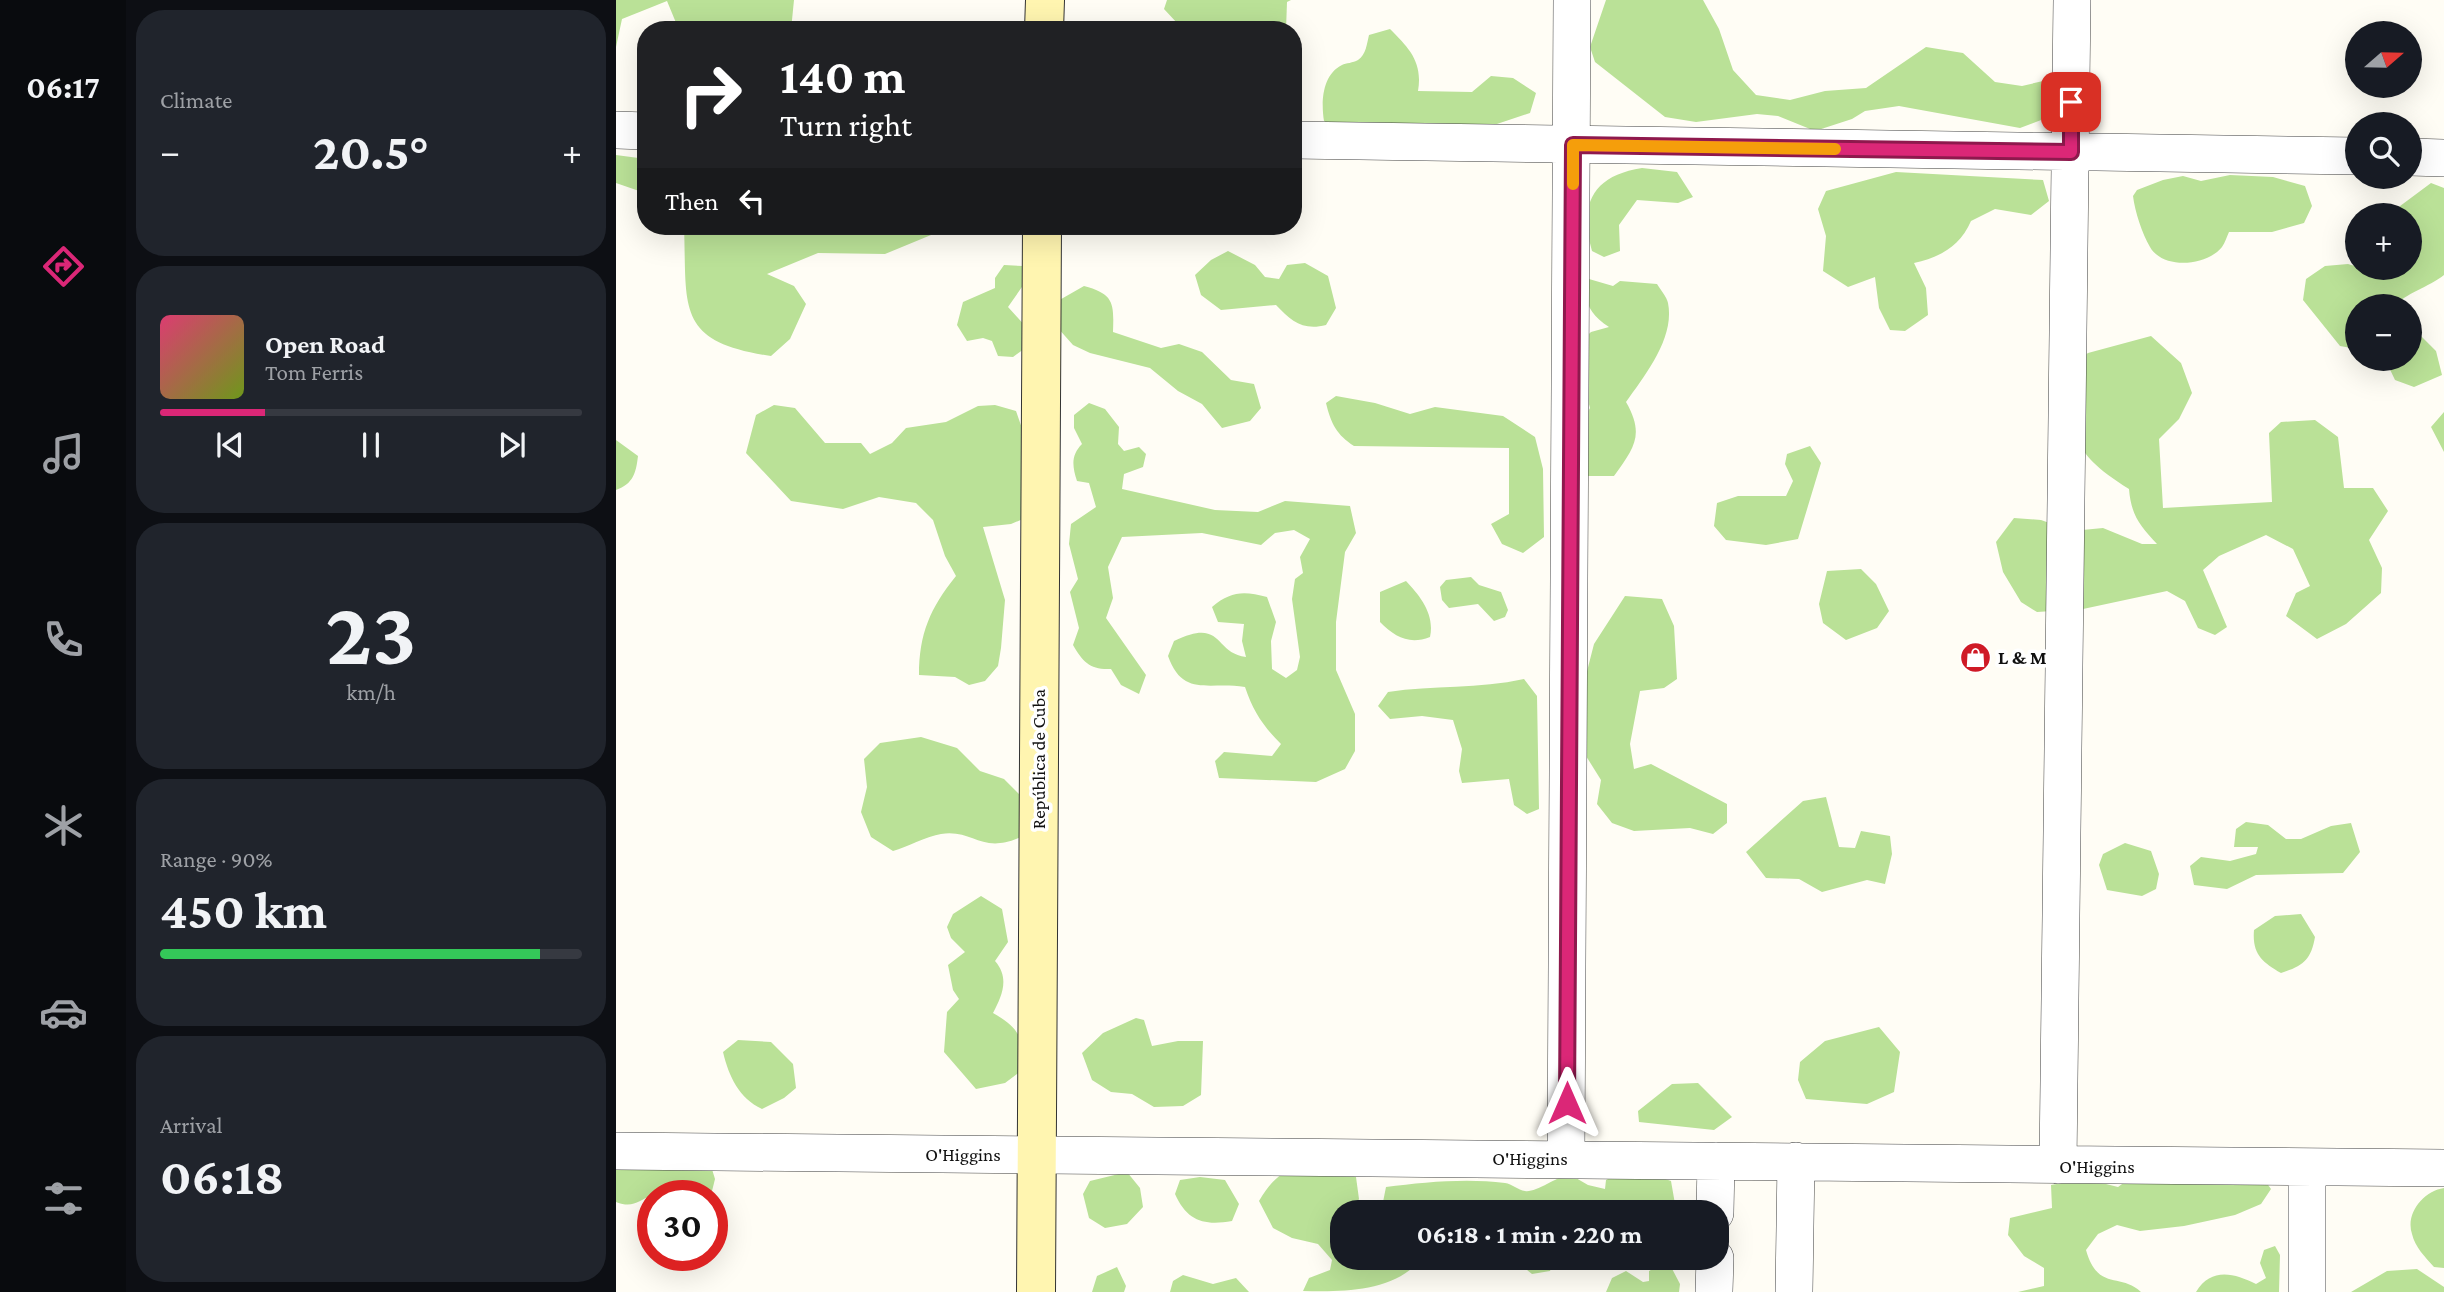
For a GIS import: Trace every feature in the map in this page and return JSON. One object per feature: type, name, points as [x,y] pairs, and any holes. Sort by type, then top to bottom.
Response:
[{"type":"main road","points":[[1044,21],[1045,0]]},
{"type":"main road","name":"República de Cuba","points":[[1036,1292],[1042,235]]},
{"type":"street","points":[[1566,1158],[1573,0]]},
{"type":"street","points":[[2058,1165],[2072,0]]},
{"type":"street","points":[[616,130],[637,131]]},
{"type":"street","points":[[1302,140],[2345,156]]},
{"type":"street","points":[[2422,157],[2444,158]]},
{"type":"street","name":"O'Higgins","points":[[616,1151],[2444,1168]]},
{"type":"street","points":[[1715,1200],[1716,1161]]},
{"type":"street","points":[[1794,1292],[1796,1161]]},
{"type":"street","points":[[2307,1292],[2308,1167]]},
{"type":"street","points":[[1714,1292],[1715,1270]]},
{"type":"green space","points":[[616,0],[794,0],[792,21],[675,21],[667,1],[622,19],[616,47]]},
{"type":"green space","points":[[1167,0],[1291,0],[1287,2],[1286,21],[1175,21],[1164,9]]},
{"type":"green space","points":[[1606,0],[1703,0],[1719,29],[1733,70],[1756,95],[1790,100],[1825,91],[1866,88],[1926,47],[1963,53],[1995,82],[2022,86],[2043,81],[2053,85],[2058,97],[2049,117],[2020,128],[1899,106],[1865,111],[1852,119],[1815,131],[1778,116],[1757,114],[1696,122],[1665,117],[1595,62],[1590,47]]},
{"type":"green space","points":[[1390,29],[1413,56],[1418,72],[1418,91],[1472,92],[1491,76],[1513,78],[1536,93],[1530,113],[1485,128],[1334,127],[1324,121],[1324,90],[1330,75],[1342,65],[1361,58],[1369,35]]},
{"type":"green space","points":[[616,155],[637,158],[637,190],[616,183]]},
{"type":"green space","points":[[1642,168],[1677,172],[1693,197],[1678,203],[1637,200],[1619,225],[1620,251],[1604,257],[1592,251],[1587,219],[1593,195],[1611,178]]},
{"type":"green space","points":[[1896,172],[2043,180],[2049,201],[2031,215],[1995,209],[1971,221],[1961,237],[1948,249],[1914,263],[1926,288],[1928,315],[1905,331],[1890,330],[1879,308],[1875,277],[1848,287],[1823,271],[1826,236],[1818,209],[1826,191]]},
{"type":"green space","points":[[2230,175],[2273,177],[2305,186],[2312,206],[2304,223],[2272,232],[2229,232],[2223,245],[2215,253],[2196,261],[2175,262],[2156,254],[2147,241],[2137,215],[2133,196],[2137,190],[2183,176],[2201,181]]},
{"type":"green space","points":[[2431,183],[2444,188],[2444,275],[2411,294],[2345,294],[2345,347],[2340,346],[2303,300],[2306,279],[2325,266],[2345,264],[2345,280],[2422,280],[2422,203],[2404,203]]},
{"type":"green space","points":[[684,235],[931,235],[885,254],[818,253],[767,274],[794,286],[806,304],[790,339],[771,356],[740,350],[717,341],[702,330],[693,316],[685,279]]},
{"type":"green space","points":[[1228,251],[1255,265],[1265,277],[1279,279],[1287,265],[1305,263],[1328,276],[1336,308],[1326,325],[1304,326],[1287,316],[1276,305],[1221,310],[1201,295],[1195,275],[1211,260]]},
{"type":"green space","points":[[1004,265],[1023,266],[1024,284],[1008,307],[1027,328],[1024,349],[1013,357],[998,356],[992,341],[983,338],[967,341],[957,325],[963,302],[995,288],[995,278]]},
{"type":"green space","points":[[1589,279],[1613,286],[1620,281],[1657,284],[1668,303],[1669,316],[1663,343],[1626,402],[1635,424],[1635,441],[1614,476],[1574,476],[1574,436],[1590,408],[1574,348],[1591,332],[1609,327],[1589,307],[1586,294]]},
{"type":"green space","points":[[1084,286],[1107,296],[1112,307],[1113,332],[1161,348],[1179,344],[1202,352],[1231,380],[1254,384],[1261,408],[1250,421],[1222,428],[1202,404],[1178,391],[1150,368],[1090,353],[1073,345],[1057,327],[1056,302]]},
{"type":"green space","points":[[2151,336],[2181,363],[2192,393],[2179,419],[2159,439],[2163,508],[2272,502],[2269,433],[2281,422],[2315,420],[2338,437],[2344,488],[2373,488],[2388,511],[2369,540],[2382,568],[2381,593],[2346,624],[2317,639],[2286,616],[2296,593],[2310,586],[2293,549],[2266,535],[2219,556],[2203,570],[2227,627],[2215,635],[2198,628],[2185,601],[2167,591],[2083,609],[2037,612],[2021,602],[2003,572],[1996,542],[2014,518],[2041,520],[2072,531],[2103,528],[2142,544],[2157,544],[2137,520],[2129,489],[2108,475],[2083,450],[2077,437],[2073,407],[2072,364],[2088,353]]},
{"type":"green space","points":[[2422,337],[2436,351],[2442,375],[2414,387],[2395,380],[2391,371],[2422,371]]},
{"type":"green space","points":[[1336,396],[1375,403],[1410,414],[1435,407],[1503,416],[1535,437],[1543,469],[1544,537],[1523,553],[1502,544],[1491,524],[1509,514],[1509,448],[1354,446],[1343,438],[1330,417],[1326,403]]},
{"type":"green space","points":[[1089,403],[1105,409],[1119,427],[1118,444],[1124,451],[1139,447],[1146,454],[1143,467],[1124,474],[1122,489],[1215,510],[1258,512],[1285,501],[1350,506],[1356,533],[1345,552],[1336,622],[1336,670],[1355,714],[1355,751],[1345,769],[1316,782],[1219,778],[1215,761],[1224,752],[1272,756],[1281,744],[1259,718],[1245,687],[1189,683],[1174,669],[1168,656],[1174,641],[1202,633],[1210,634],[1235,654],[1246,657],[1242,641],[1244,624],[1218,622],[1212,607],[1232,595],[1251,594],[1267,597],[1276,622],[1271,641],[1272,669],[1286,678],[1297,670],[1300,657],[1292,599],[1295,579],[1303,573],[1300,557],[1310,539],[1294,530],[1275,533],[1261,545],[1202,533],[1122,537],[1108,567],[1113,598],[1106,618],[1146,675],[1139,694],[1121,685],[1111,669],[1092,666],[1080,656],[1073,645],[1079,628],[1070,592],[1078,579],[1069,544],[1071,524],[1096,507],[1089,483],[1077,481],[1073,466],[1076,452],[1082,444],[1074,428],[1074,415]]},
{"type":"green space","points":[[774,405],[795,408],[825,443],[861,443],[870,454],[892,443],[906,428],[946,422],[978,406],[995,405],[1016,411],[1025,437],[1021,452],[1026,468],[1030,516],[1011,524],[983,527],[1005,600],[998,666],[985,681],[969,685],[955,677],[919,675],[921,647],[928,622],[939,599],[956,576],[945,556],[933,520],[916,503],[879,497],[843,509],[791,501],[746,453],[756,415]]},
{"type":"green space","points":[[2444,412],[2444,452],[2431,427]]},
{"type":"green space","points":[[616,440],[638,456],[633,477],[626,485],[616,490]]},
{"type":"green space","points":[[1810,446],[1821,463],[1798,539],[1766,545],[1726,540],[1714,526],[1717,503],[1738,496],[1786,496],[1793,481],[1785,464],[1787,454]]},
{"type":"green space","points":[[1861,569],[1876,584],[1889,611],[1877,628],[1846,640],[1823,623],[1819,604],[1827,571]]},
{"type":"green space","points":[[1471,577],[1479,585],[1501,592],[1508,610],[1505,617],[1494,621],[1478,604],[1449,608],[1442,600],[1440,587],[1446,580]]},
{"type":"green space","points":[[1406,581],[1421,599],[1428,613],[1430,637],[1409,640],[1391,632],[1380,622],[1380,592]]},
{"type":"green space","points":[[1625,596],[1662,599],[1674,626],[1677,679],[1664,688],[1640,691],[1630,744],[1634,769],[1651,764],[1727,804],[1727,823],[1713,834],[1690,828],[1634,831],[1612,823],[1597,804],[1601,780],[1586,756],[1584,683],[1594,644]]},
{"type":"green space","points":[[1524,679],[1537,696],[1539,809],[1527,814],[1514,805],[1509,779],[1462,783],[1459,771],[1462,749],[1453,720],[1422,716],[1390,719],[1378,706],[1388,692]]},
{"type":"green space","points":[[921,737],[957,748],[980,771],[1004,779],[1021,796],[1021,837],[1007,842],[987,843],[952,833],[941,834],[893,851],[871,837],[861,812],[867,787],[864,759],[880,743]]},
{"type":"green space","points":[[1826,797],[1839,847],[1855,848],[1861,831],[1890,836],[1892,854],[1885,884],[1867,880],[1822,892],[1799,879],[1766,878],[1746,852],[1803,801]]},
{"type":"green space","points":[[2246,822],[2268,825],[2286,839],[2301,839],[2331,826],[2351,823],[2360,852],[2343,873],[2256,875],[2227,889],[2194,885],[2190,866],[2201,857],[2230,861],[2256,854],[2258,847],[2234,847],[2236,829]]},
{"type":"green space","points":[[2125,843],[2151,851],[2159,874],[2156,889],[2142,896],[2107,890],[2099,865],[2103,854]]},
{"type":"green space","points":[[981,896],[1002,909],[1008,942],[995,961],[1000,967],[1003,987],[993,1013],[1010,1024],[1019,1036],[1022,1060],[1021,1071],[1005,1083],[976,1089],[944,1052],[947,1012],[959,999],[953,990],[948,965],[965,952],[951,938],[947,927],[953,914]]},
{"type":"green space","points":[[2301,914],[2315,937],[2313,945],[2305,961],[2281,973],[2260,956],[2255,945],[2254,930],[2275,916]]},
{"type":"green space","points":[[1136,1018],[1144,1020],[1152,1046],[1178,1041],[1203,1041],[1201,1095],[1183,1106],[1154,1107],[1132,1094],[1111,1092],[1092,1080],[1082,1053],[1103,1033]]},
{"type":"green space","points":[[1879,1027],[1900,1052],[1894,1092],[1867,1104],[1806,1099],[1798,1080],[1800,1062],[1825,1041]]},
{"type":"green space","points":[[738,1040],[771,1042],[793,1064],[796,1088],[784,1098],[762,1109],[747,1099],[732,1078],[723,1052]]},
{"type":"green space","points":[[1698,1083],[1732,1117],[1714,1130],[1639,1122],[1638,1111],[1672,1084]]},
{"type":"green space","points":[[616,1156],[711,1166],[715,1179],[637,1180],[637,1202],[632,1204],[616,1202]]},
{"type":"green space","points":[[1329,1165],[1356,1177],[1358,1200],[1330,1200],[1330,1258],[1318,1244],[1292,1238],[1273,1228],[1259,1201],[1280,1175],[1306,1167]]},
{"type":"green space","points":[[2255,1167],[2271,1189],[2261,1204],[2235,1215],[2184,1226],[2140,1231],[2117,1225],[2098,1234],[2086,1250],[2091,1263],[2103,1276],[2133,1286],[2141,1292],[2018,1292],[2044,1286],[2044,1268],[2024,1256],[2008,1235],[2010,1218],[2052,1208],[2051,1185],[2086,1179],[2118,1187],[2133,1176]]},
{"type":"green space","points":[[1127,1172],[1140,1188],[1143,1207],[1127,1224],[1105,1228],[1089,1218],[1083,1194],[1090,1181]]},
{"type":"green space","points":[[1620,1173],[1648,1173],[1671,1181],[1674,1200],[1383,1200],[1386,1187],[1430,1182],[1505,1183],[1529,1191],[1569,1174],[1588,1185],[1605,1189],[1606,1180]]},
{"type":"green space","points":[[1200,1177],[1225,1180],[1239,1204],[1232,1221],[1205,1222],[1185,1210],[1175,1194],[1180,1180]]},
{"type":"green space","points":[[2444,1188],[2444,1268],[2434,1267],[2415,1243],[2411,1218],[2423,1198]]},
{"type":"green space","points":[[2275,1246],[2280,1255],[2279,1292],[2196,1292],[2209,1279],[2223,1274],[2256,1284],[2266,1278],[2260,1263],[2264,1250]]},
{"type":"green space","points":[[1117,1267],[1126,1286],[1124,1292],[1092,1292],[1097,1276]]},
{"type":"green space","points":[[2417,1269],[2444,1287],[2444,1292],[2351,1292],[2387,1271]]},
{"type":"green space","points":[[1330,1270],[1410,1270],[1383,1284],[1352,1290],[1303,1291],[1309,1278]]},
{"type":"green space","points":[[1527,1270],[1550,1270],[1550,1271],[1532,1274]]},
{"type":"green space","points":[[1673,1270],[1680,1284],[1679,1292],[1606,1292],[1612,1278],[1626,1271],[1643,1282],[1649,1281],[1649,1271]]},
{"type":"green space","points":[[1183,1275],[1213,1284],[1236,1278],[1249,1292],[1170,1292],[1173,1281]]},
{"type":"slow traffic","points":[[1573,184],[1573,145],[1835,149]]},
{"type":"place","name":"L & M","points":[[1975,657]]},
{"type":"route","points":[[1567,1103],[1573,145],[2071,152],[2071,102]]}]
